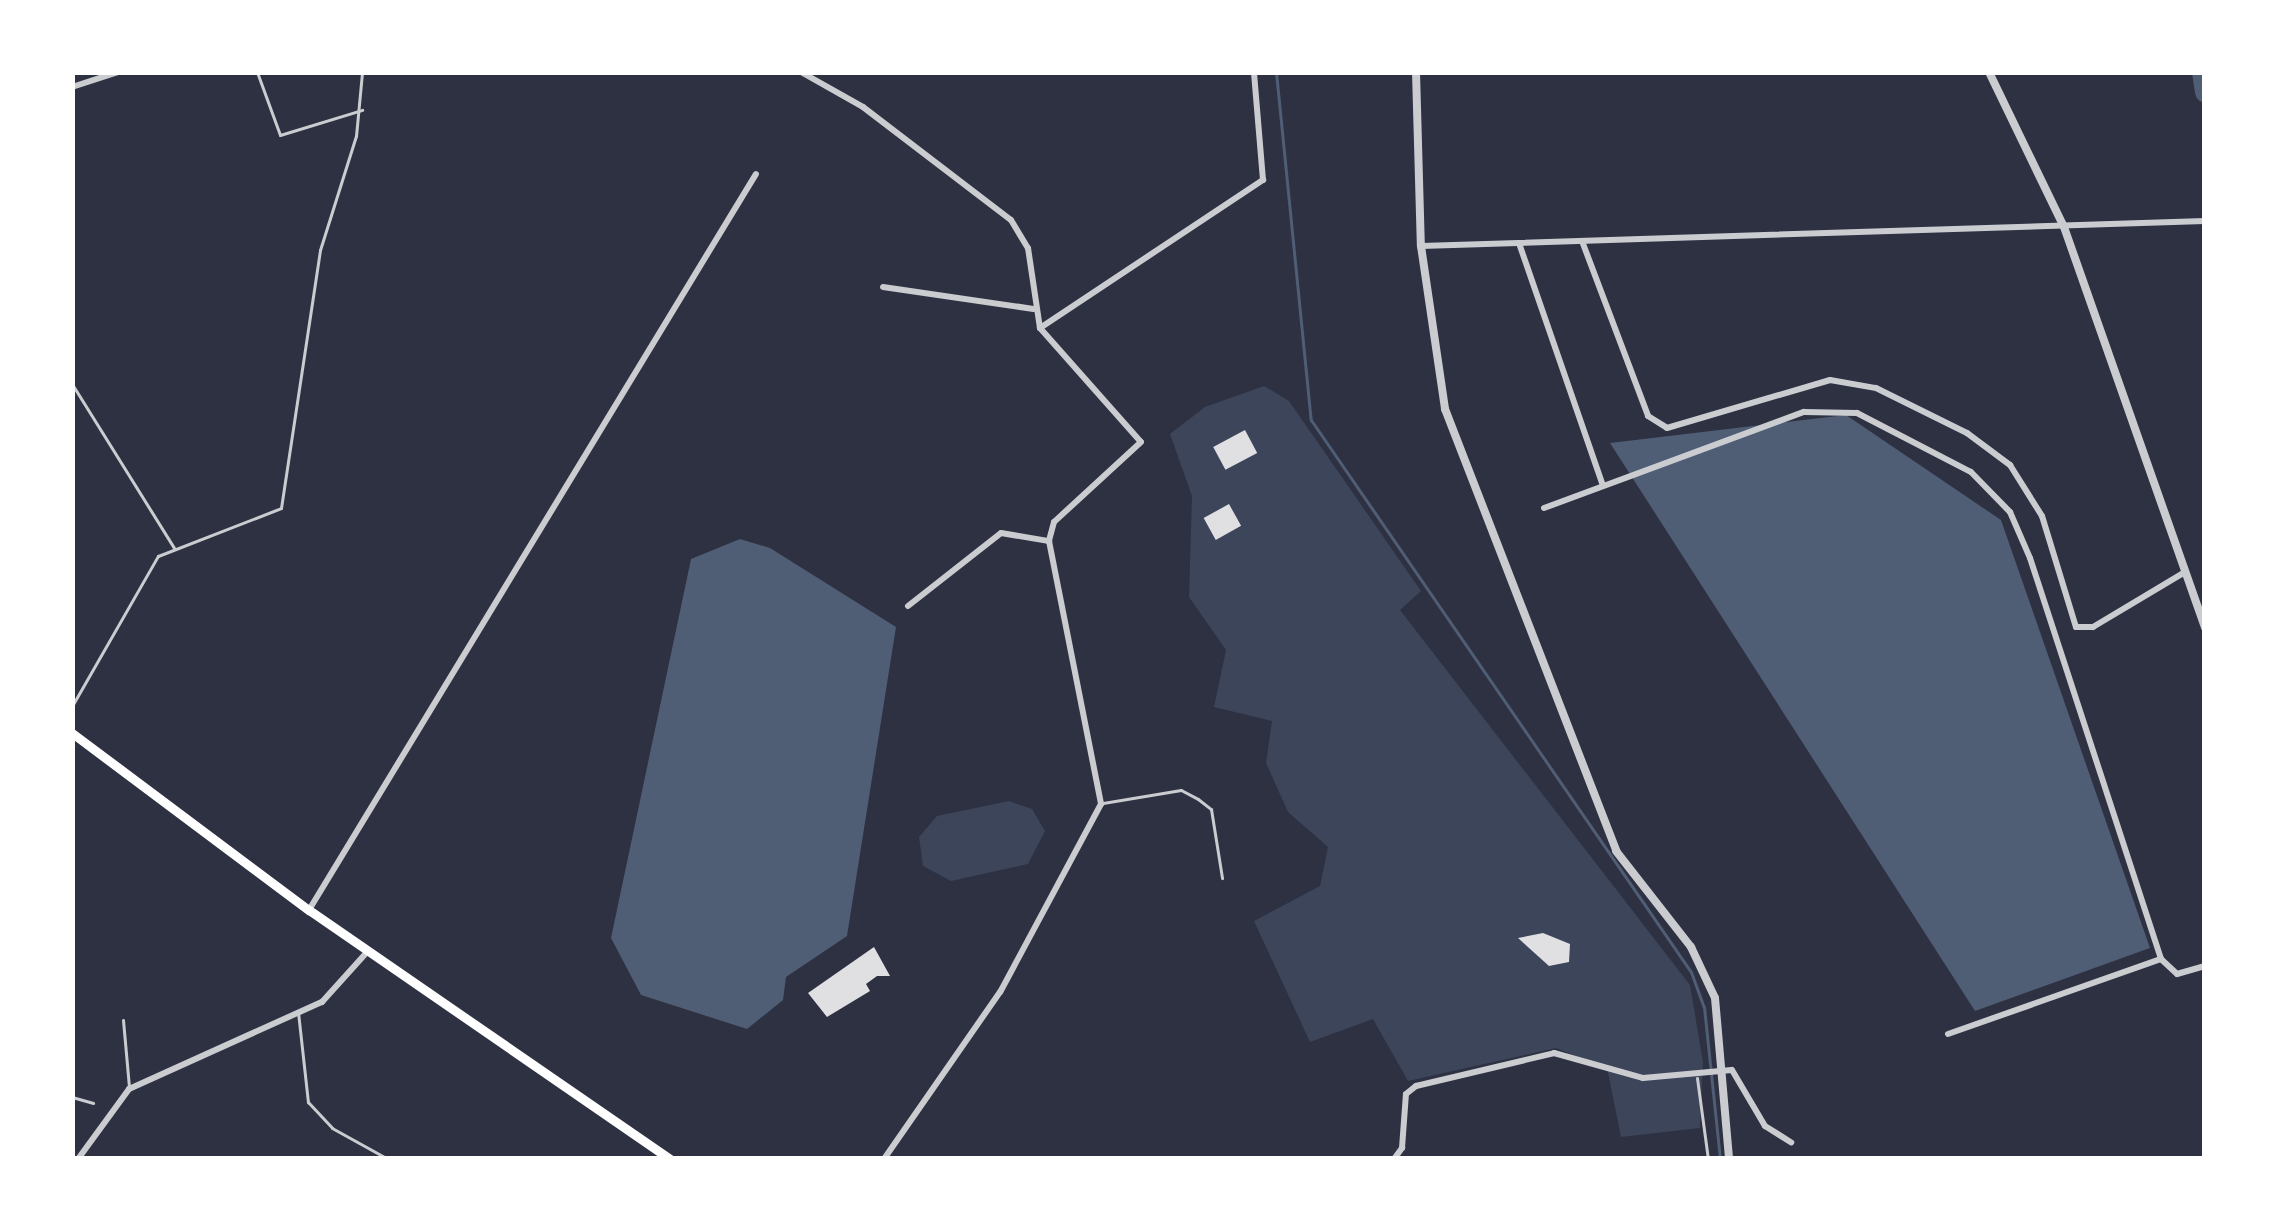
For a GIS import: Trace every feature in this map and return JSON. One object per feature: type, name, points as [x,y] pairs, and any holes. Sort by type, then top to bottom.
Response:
[{"type":"main road","points":[[72,733],[310,910],[670,1159]]},
{"type":"street","points":[[72,87],[118,72]]},
{"type":"street","points":[[802,72],[863,107],[1010,220],[1028,248],[1033,309],[1040,328],[1141,442],[1054,522],[1049,541],[1101,804],[1000,992],[884,1159]]},
{"type":"street","points":[[1040,328],[1263,180],[1254,72]]},
{"type":"street","points":[[1416,72],[1421,245],[1445,409],[1616,851],[1691,947],[1715,998],[1709,1068],[1730,1159]]},
{"type":"street","points":[[1989,72],[2064,227],[2205,628]]},
{"type":"street","points":[[310,910],[756,173]]},
{"type":"street","points":[[1421,245],[1520,246],[2205,221]]},
{"type":"street","points":[[1582,241],[1648,416],[1667,428],[1831,380],[1876,388],[1967,433],[2010,465],[2042,516],[2076,627],[2093,627],[2185,572]]},
{"type":"street","points":[[1520,246],[1602,483]]},
{"type":"street","points":[[883,287],[1033,309]]},
{"type":"street","points":[[1544,508],[1804,412],[1858,413],[1971,472],[2010,512],[2030,558],[2161,959],[2177,974],[2205,966]]},
{"type":"street","points":[[908,606],[1000,532],[1049,541]]},
{"type":"street","points":[[78,1159],[129,1089],[322,1002],[369,949]]},
{"type":"street","points":[[1948,1034],[2161,959]]},
{"type":"street","points":[[1394,1159],[1402,1148],[1406,1094],[1451,1074],[1554,1053],[1628,1076],[1709,1068],[1740,1078],[1765,1126],[1791,1142]]},
{"type":"lane","points":[[256,72],[280,135],[362,110]]},
{"type":"lane","points":[[72,706],[158,556],[281,508],[320,250],[362,110],[362,72]]},
{"type":"lane","points":[[72,384],[174,548]]},
{"type":"lane","points":[[1101,804],[1181,790],[1198,799],[1211,809],[1222,878]]},
{"type":"lane","points":[[298,1012],[308,1102],[332,1128],[388,1159]]},
{"type":"lane","points":[[123,1020],[129,1089]]},
{"type":"lane","points":[[1708,1159],[1709,1068]]},
{"type":"lane","points":[[72,1096],[92,1103]]},
{"type":"shaded area","points":[[1264,386],[1289,401],[1421,591],[1400,610],[1690,985],[1703,1062],[1700,1128],[1621,1137],[1607,1068],[1556,1048],[1408,1081],[1373,1019],[1310,1042],[1254,921],[1320,886],[1328,847],[1288,812],[1266,763],[1272,721],[1214,707],[1226,650],[1189,597],[1192,496],[1170,434],[1205,407]]},
{"type":"shaded area","points":[[1846,415],[2001,520],[2150,948],[1975,1011],[1610,443]]},
{"type":"shaded area","points":[[740,539],[770,548],[896,627],[847,936],[786,977],[783,1000],[747,1029],[641,995],[611,938],[691,559]]},
{"type":"shaded area","points":[[1009,801],[1032,809],[1045,831],[1028,864],[951,881],[923,866],[919,837],[937,816]]},
{"type":"building","points":[[1245,430],[1257,453],[1225,470],[1213,447]]},
{"type":"building","points":[[1229,504],[1241,526],[1216,540],[1204,518]]},
{"type":"building","points":[[1543,933],[1570,944],[1569,962],[1549,966],[1518,938]]},
{"type":"building","points":[[874,947],[890,976],[877,976],[866,984],[870,991],[827,1017],[808,993]]},
{"type":"waterway","points":[[1276,72],[1311,420],[1691,972],[1704,1007],[1720,1159]]},
{"type":"waterway","points":[[2202,72],[2205,92]]}]
